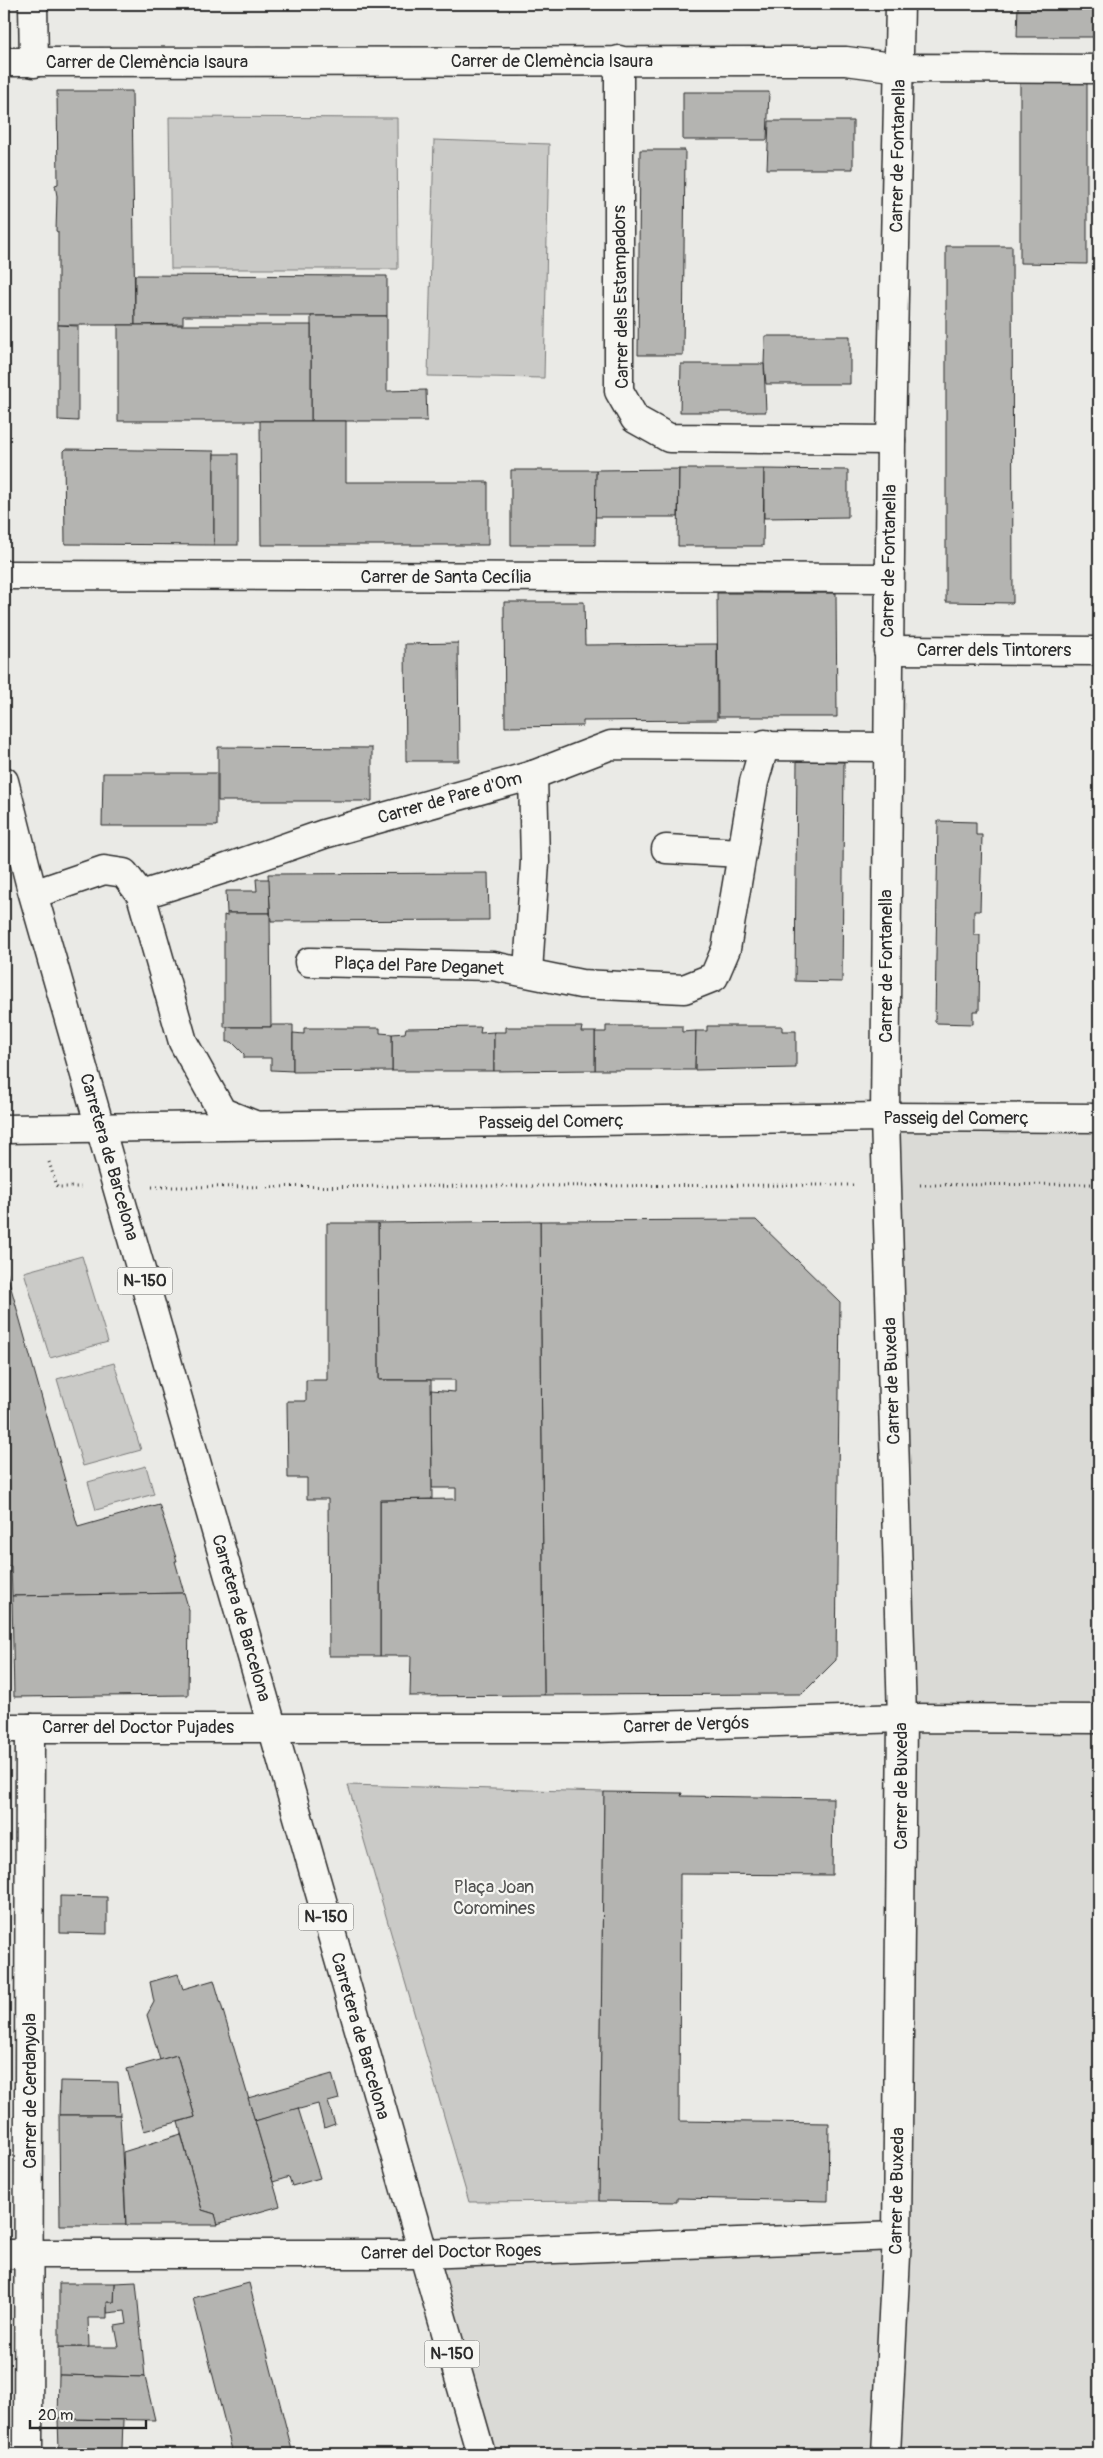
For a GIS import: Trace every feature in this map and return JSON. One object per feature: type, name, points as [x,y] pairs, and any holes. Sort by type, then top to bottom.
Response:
[{"type":"street","points":[[33,4],[34,63]]},
{"type":"street","name":"Carrer de Fontanella","points":[[885,1117],[888,650],[900,4]]},
{"type":"street","name":"Carrer dels Estampadors","points":[[619,60],[619,391],[635,419],[669,438],[891,440]]},
{"type":"street","name":"Carrer de Clemència Isaura","points":[[4,62],[846,61],[900,68],[1099,69]]},
{"type":"street","name":"Carrer de Santa Cecília","points":[[4,575],[889,578]]},
{"type":"street","name":"Carrer dels Tintorers","points":[[888,650],[1099,651]]},
{"type":"street","name":"Carrer de Pare d'Om","points":[[141,895],[224,869],[324,834],[533,775],[611,745],[765,744],[887,747]]},
{"type":"street","name":"Plaça del Pare Deganet","points":[[309,962],[493,966],[581,984],[684,989],[714,977],[726,949],[754,782],[765,744]]},
{"type":"street","name":"Plaça del Pare Deganet","points":[[528,972],[535,862],[533,775]]},
{"type":"street","name":"Carretera de Barcelona","points":[[4,781],[34,894],[422,2254],[481,2454]]},
{"type":"street","points":[[666,849],[742,853]]},
{"type":"street","points":[[34,894],[104,870],[124,873],[141,895],[183,1042],[222,1112],[258,1126]]},
{"type":"street","name":"Passeig del Comerç","points":[[4,1129],[885,1117],[1099,1118]]},
{"type":"street","name":"Carrer de Buxeda","points":[[885,1117],[902,1718],[897,2236],[886,2454]]},
{"type":"street","name":"Carrer de Vergós","points":[[272,1727],[594,1728],[902,1718],[1099,1719]]},
{"type":"street","name":"Carrer del Doctor Pujades","points":[[17,1728],[272,1727]]},
{"type":"street","name":"Carrer de Cerdanyola","points":[[17,1728],[17,2254],[28,2454]]},
{"type":"street","name":"Carrer del Doctor Roges","points":[[17,2254],[422,2254],[897,2236]]},
{"type":"path","points":[[38,1128],[57,1188],[1099,1184]]},
{"type":"shaded area","points":[[885,1117],[1099,1118],[1099,2454],[481,2454],[422,2254],[897,2235]]},
{"type":"green space","points":[[169,117],[397,118],[398,269],[171,269]]},
{"type":"green space","points":[[434,140],[549,144],[544,378],[428,376]]},
{"type":"green space","points":[[82,1256],[108,1342],[50,1358],[24,1272]]},
{"type":"green space","points":[[114,1363],[141,1450],[83,1466],[57,1379]]},
{"type":"green space","points":[[146,1466],[154,1494],[96,1510],[88,1482]]},
{"type":"green space","name":"Plaça Joan Coromines","points":[[348,1785],[604,1792],[599,2201],[469,2202]]},
{"type":"building","points":[[1018,4],[1099,4],[1099,37],[1017,37]]},
{"type":"building","points":[[1020,81],[1087,81],[1087,264],[1020,263]]},
{"type":"building","points":[[57,91],[132,91],[135,325],[58,325],[58,232],[56,231],[57,196],[55,185],[58,184]]},
{"type":"building","points":[[683,92],[769,92],[767,140],[683,140]]},
{"type":"building","points":[[769,121],[853,121],[853,169],[767,169]]},
{"type":"building","points":[[640,150],[685,150],[683,355],[638,355]]},
{"type":"building","points":[[946,246],[1012,246],[1013,603],[946,602]]},
{"type":"building","points":[[135,275],[387,276],[387,316],[183,316],[183,324],[135,325]]},
{"type":"building","points":[[311,316],[387,316],[387,391],[426,390],[427,421],[311,421]]},
{"type":"building","points":[[58,325],[78,326],[78,421],[58,420]]},
{"type":"building","points":[[118,325],[311,325],[311,421],[118,421]]},
{"type":"building","points":[[765,336],[850,336],[850,384],[766,384],[764,364]]},
{"type":"building","points":[[681,364],[764,364],[766,412],[680,412]]},
{"type":"building","points":[[260,421],[346,421],[346,482],[488,482],[488,545],[261,545]]},
{"type":"building","points":[[66,449],[214,451],[214,545],[65,544],[64,451]]},
{"type":"building","points":[[214,454],[238,454],[238,545],[214,545]]},
{"type":"building","points":[[679,469],[678,517],[594,517],[596,470]]},
{"type":"building","points":[[679,469],[764,469],[763,546],[678,546]]},
{"type":"building","points":[[764,469],[848,470],[848,517],[764,518]]},
{"type":"building","points":[[511,470],[596,470],[595,545],[511,545]]},
{"type":"building","points":[[717,593],[836,593],[837,717],[718,717]]},
{"type":"building","points":[[504,602],[584,602],[585,645],[717,644],[717,720],[583,721],[583,726],[505,727]]},
{"type":"building","points":[[458,643],[459,761],[406,761],[405,644]]},
{"type":"building","points":[[218,747],[372,748],[372,801],[218,801]]},
{"type":"building","points":[[797,761],[844,762],[842,982],[795,981]]},
{"type":"building","points":[[103,773],[217,773],[217,826],[102,826]]},
{"type":"building","points":[[938,821],[976,822],[976,835],[982,835],[980,911],[974,911],[974,935],[980,935],[979,1011],[973,1011],[973,1024],[936,1023],[935,1021]]},
{"type":"building","points":[[488,873],[489,920],[271,921],[268,874]]},
{"type":"building","points":[[256,879],[269,879],[270,913],[227,913],[226,891],[257,891]]},
{"type":"building","points":[[227,913],[270,913],[271,1027],[224,1027],[224,915],[227,916]]},
{"type":"building","points":[[271,1025],[293,1025],[293,1071],[271,1070],[271,1058],[244,1058],[244,1054],[232,1042],[227,1042],[227,1027],[271,1027]]},
{"type":"building","points":[[606,1026],[682,1026],[682,1032],[696,1031],[695,1070],[595,1070],[595,1032],[606,1032]]},
{"type":"building","points":[[707,1026],[782,1026],[782,1031],[796,1031],[796,1068],[695,1070],[696,1031],[707,1031]]},
{"type":"building","points":[[481,1027],[480,1033],[494,1032],[494,1071],[392,1071],[392,1034],[405,1033],[406,1028]]},
{"type":"building","points":[[506,1027],[582,1027],[581,1032],[595,1032],[595,1070],[494,1071],[494,1032],[506,1032]]},
{"type":"building","points":[[304,1028],[380,1028],[380,1033],[392,1034],[392,1071],[293,1072],[293,1033],[304,1034]]},
{"type":"building","points":[[756,1220],[840,1302],[836,1660],[802,1694],[544,1695],[540,1221]]},
{"type":"building","points":[[540,1221],[544,1695],[410,1696],[411,1656],[380,1656],[380,1500],[456,1499],[456,1488],[432,1488],[431,1390],[455,1392],[455,1380],[379,1380],[378,1223]]},
{"type":"building","points":[[327,1223],[378,1223],[379,1380],[431,1380],[432,1499],[380,1500],[380,1656],[329,1656],[328,1499],[307,1499],[307,1478],[288,1478],[287,1401],[306,1401],[306,1380],[327,1380]]},
{"type":"building","points":[[4,1263],[78,1527],[159,1504],[177,1561],[175,1561],[184,1593],[12,1596],[11,1566],[4,1566]]},
{"type":"building","points":[[184,1593],[189,1610],[188,1695],[14,1697],[12,1596]]},
{"type":"building","points":[[604,1792],[682,1793],[681,1796],[833,1798],[832,1875],[680,1874],[679,2121],[829,2123],[828,2201],[677,2198],[677,2202],[599,2201]]},
{"type":"building","points":[[60,1896],[107,1897],[107,1934],[60,1933]]},
{"type":"building","points":[[178,1974],[183,1989],[214,1980],[280,2206],[217,2224],[215,2214],[202,2210],[178,2122],[195,2117],[177,2055],[160,2060],[147,2015],[154,2002],[150,1982]]},
{"type":"building","points":[[177,2055],[195,2117],[144,2131],[127,2069]]},
{"type":"building","points":[[332,2074],[339,2099],[328,2102],[335,2124],[324,2128],[318,2104],[255,2121],[248,2098]]},
{"type":"building","points":[[60,2081],[118,2082],[120,2115],[59,2115]]},
{"type":"building","points":[[298,2108],[320,2178],[292,2186],[289,2177],[273,2182],[255,2121]]},
{"type":"building","points":[[59,2115],[120,2115],[126,2225],[60,2225]]},
{"type":"building","points":[[181,2134],[202,2210],[215,2214],[218,2225],[126,2225],[123,2152]]},
{"type":"building","points":[[136,2282],[145,2377],[59,2375],[59,2347],[119,2347],[115,2326],[127,2324],[125,2311],[107,2313],[107,2302],[114,2302],[115,2283]]},
{"type":"building","points":[[59,2283],[115,2283],[114,2302],[107,2302],[107,2318],[88,2318],[89,2347],[59,2347]]},
{"type":"building","points":[[249,2283],[293,2454],[233,2454],[193,2298]]},
{"type":"building","points":[[59,2375],[145,2377],[155,2420],[58,2419]]},
{"type":"building","points":[[58,2419],[123,2420],[122,2449],[59,2450]]},
{"type":"building","points":[[162,2449],[163,2454],[58,2454],[59,2450]]}]
